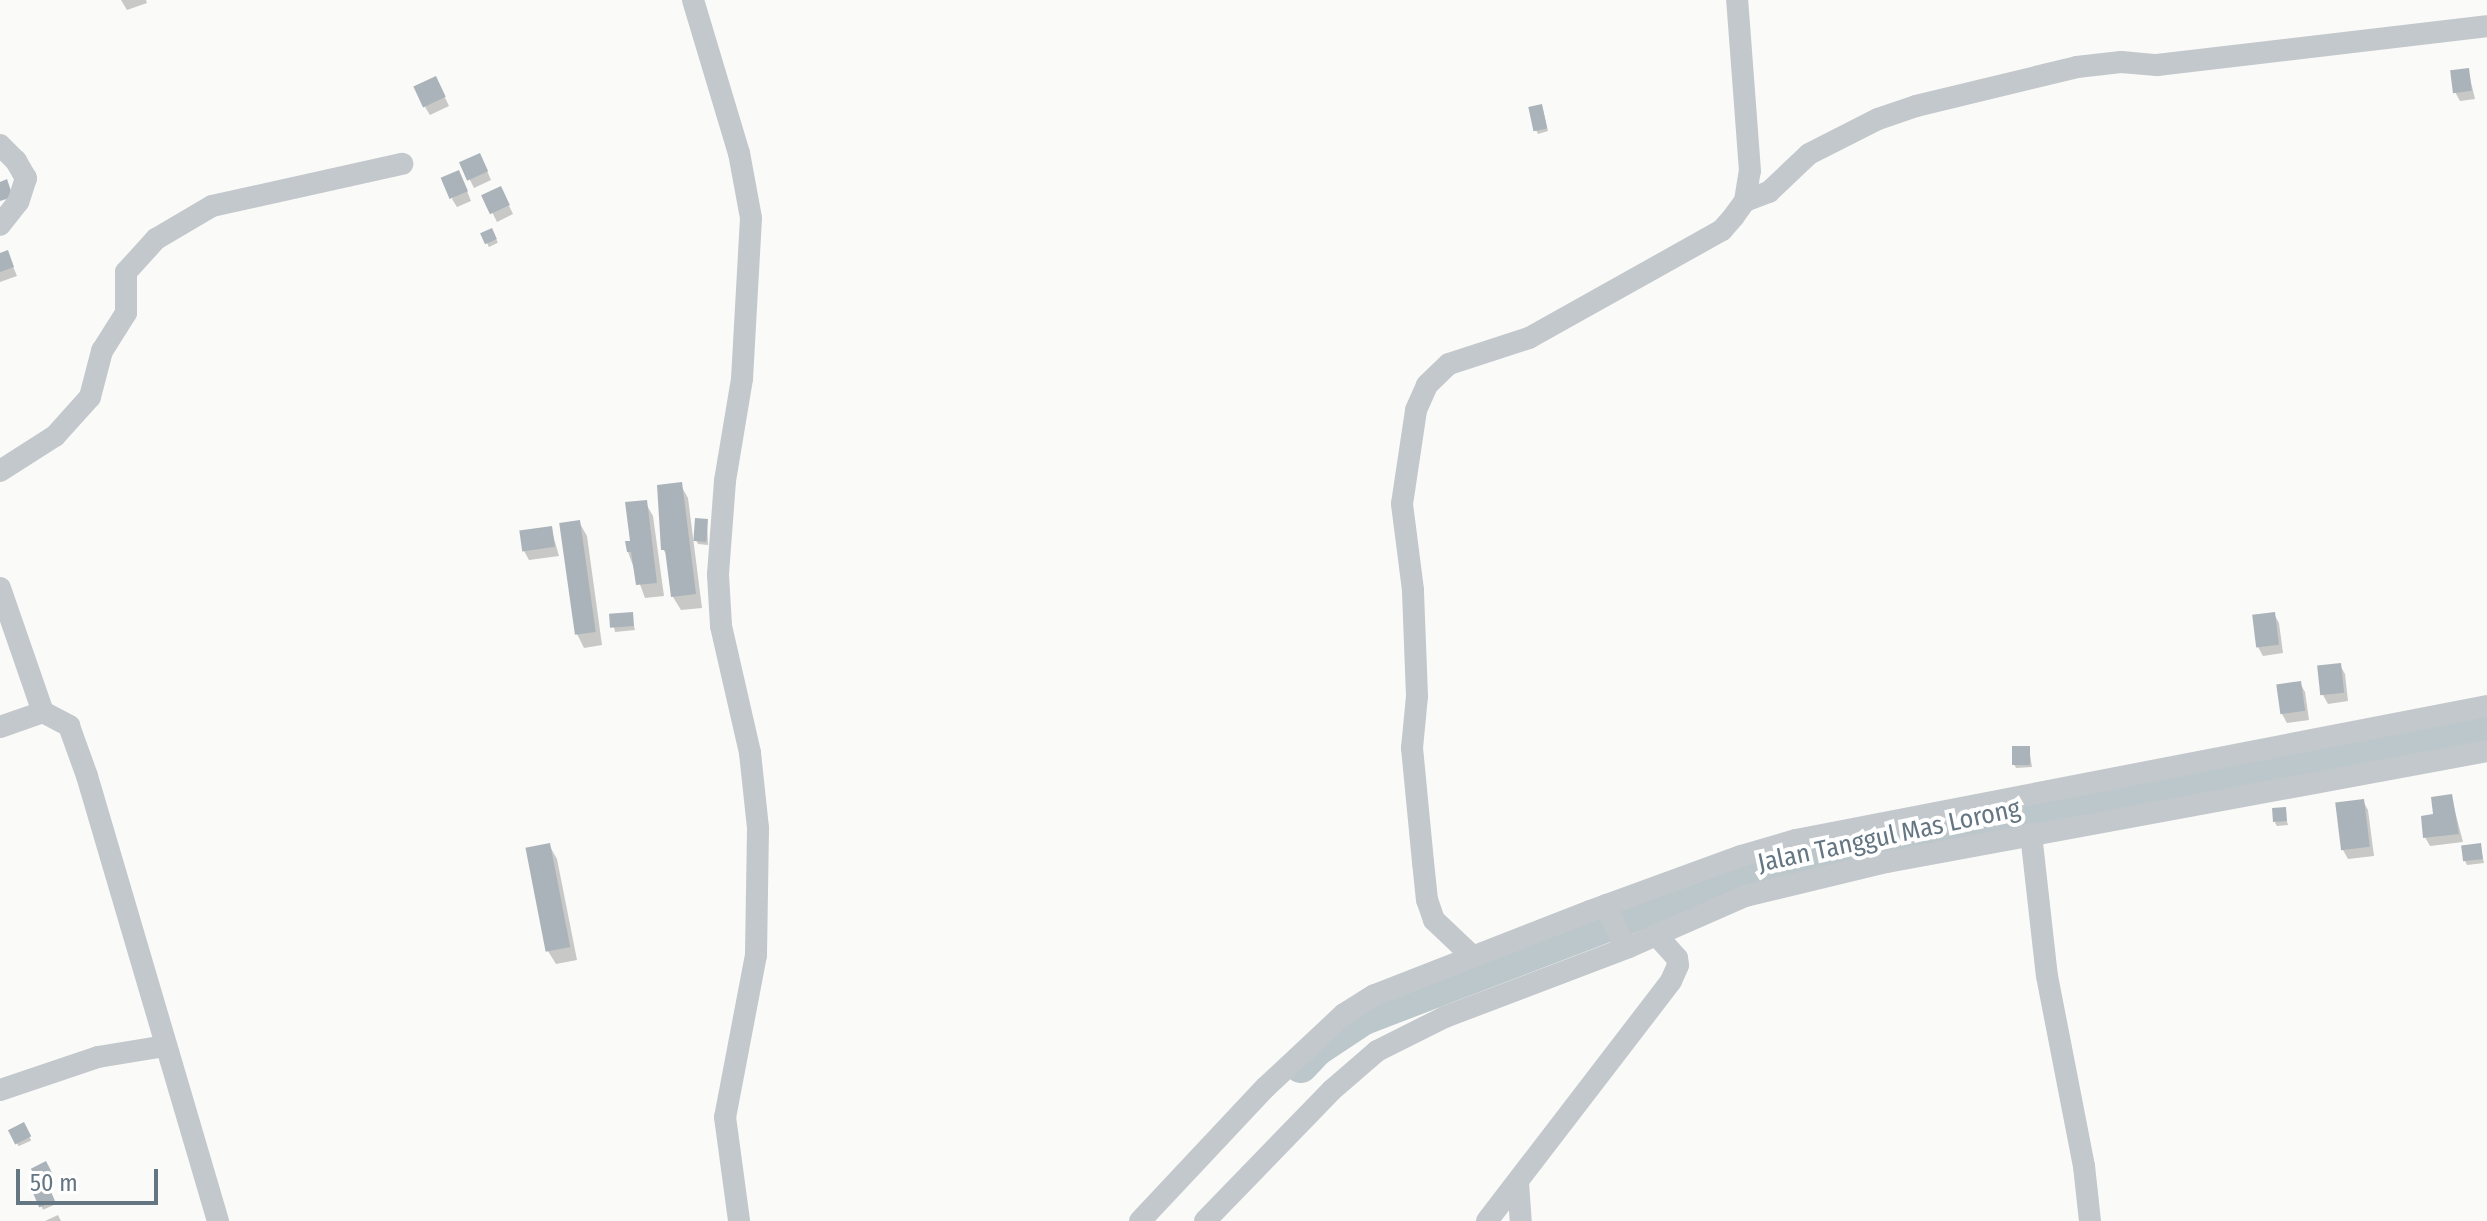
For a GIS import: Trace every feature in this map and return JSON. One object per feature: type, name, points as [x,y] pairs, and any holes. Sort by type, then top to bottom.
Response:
[{"type":"street","points":[[693,0],[739,153],[751,218],[742,379],[725,481],[718,575],[721,626],[750,753],[758,828],[756,955],[725,1117],[739,1221]]},
{"type":"street","points":[[1472,956],[1434,920],[1427,900],[1423,862],[1412,748],[1417,696],[1413,590],[1402,504],[1416,410],[1427,385],[1449,364],[1529,338],[1722,230],[1745,201],[1750,171],[1737,0]]},
{"type":"street","points":[[1745,201],[1769,192],[1809,154],[1878,119],[1916,106],[2077,67],[2121,62],[2157,65],[2487,26]]},
{"type":"street","points":[[0,145],[26,178],[18,202],[0,225]]},
{"type":"street","points":[[0,471],[48,442],[90,397],[102,351],[126,313],[126,272],[156,239],[212,206],[402,164]]},
{"type":"street","points":[[0,588],[43,712],[69,726],[134,926],[165,1046],[218,1221]]},
{"type":"street","points":[[1140,1221],[1266,1087],[1344,1014],[1375,995],[1472,956],[1741,856],[1796,840],[2487,706]]},
{"type":"street","points":[[0,727],[43,712]]},
{"type":"street","name":"Jalan Tanggul Mas Lorong","points":[[1205,1221],[1332,1090],[1377,1051],[1445,1017],[1624,942],[1656,935],[1719,905],[1790,883],[2031,834],[2487,751]]},
{"type":"street","points":[[2031,834],[2047,976],[2084,1166],[2090,1221]]},
{"type":"street","points":[[1607,908],[1624,942]]},
{"type":"street","points":[[1487,1221],[1677,971],[1677,958],[1656,935]]},
{"type":"street","points":[[0,1090],[98,1057],[165,1046]]},
{"type":"street","points":[[1518,1182],[1521,1221]]},
{"type":"building","points":[[2469,68],[2472,91],[2453,93],[2450,70]]},
{"type":"building","points":[[436,76],[446,97],[423,107],[413,87]]},
{"type":"building","points":[[1542,104],[1547,128],[1534,131],[1528,107]]},
{"type":"building","points":[[480,153],[488,171],[467,181],[459,162]]},
{"type":"building","points":[[459,170],[468,191],[450,199],[441,178]]},
{"type":"building","points":[[7,179],[13,197],[0,201],[0,182]]},
{"type":"building","points":[[501,186],[510,205],[490,214],[481,195]]},
{"type":"building","points":[[492,228],[497,239],[485,244],[480,233]]},
{"type":"building","points":[[8,250],[14,267],[0,272],[0,253]]},
{"type":"building","points":[[682,482],[696,594],[671,597],[665,550],[661,550],[657,485]]},
{"type":"building","points":[[647,500],[657,583],[636,585],[631,552],[627,552],[625,541],[630,541],[625,502]]},
{"type":"building","points":[[695,518],[708,519],[706,542],[693,541]]},
{"type":"building","points":[[580,520],[596,632],[575,635],[559,523]]},
{"type":"building","points":[[552,526],[555,547],[522,551],[519,531]]},
{"type":"building","points":[[633,612],[634,626],[610,628],[609,614]]},
{"type":"building","points":[[2275,612],[2279,645],[2256,648],[2252,615]]},
{"type":"building","points":[[2341,663],[2344,693],[2320,695],[2317,666]]},
{"type":"building","points":[[2301,681],[2305,711],[2280,714],[2276,684]]},
{"type":"building","points":[[2012,746],[2030,746],[2030,765],[2012,765]]},
{"type":"building","points":[[2452,794],[2459,834],[2423,838],[2421,816],[2433,814],[2431,797]]},
{"type":"building","points":[[2364,799],[2370,847],[2341,850],[2335,803]]},
{"type":"building","points":[[2286,807],[2287,821],[2273,822],[2272,808]]},
{"type":"building","points":[[550,843],[570,947],[546,952],[525,848]]},
{"type":"building","points":[[2481,843],[2483,859],[2463,861],[2461,845]]},
{"type":"building","points":[[24,1122],[31,1136],[15,1144],[8,1130]]},
{"type":"building","points":[[46,1161],[53,1175],[38,1183],[31,1169]]},
{"type":"building","points":[[49,1187],[55,1201],[39,1207],[33,1194]]},
{"type":"waterway","points":[[1301,1066],[1317,1049],[1364,1018],[1756,868],[1861,845],[2487,728]]}]
